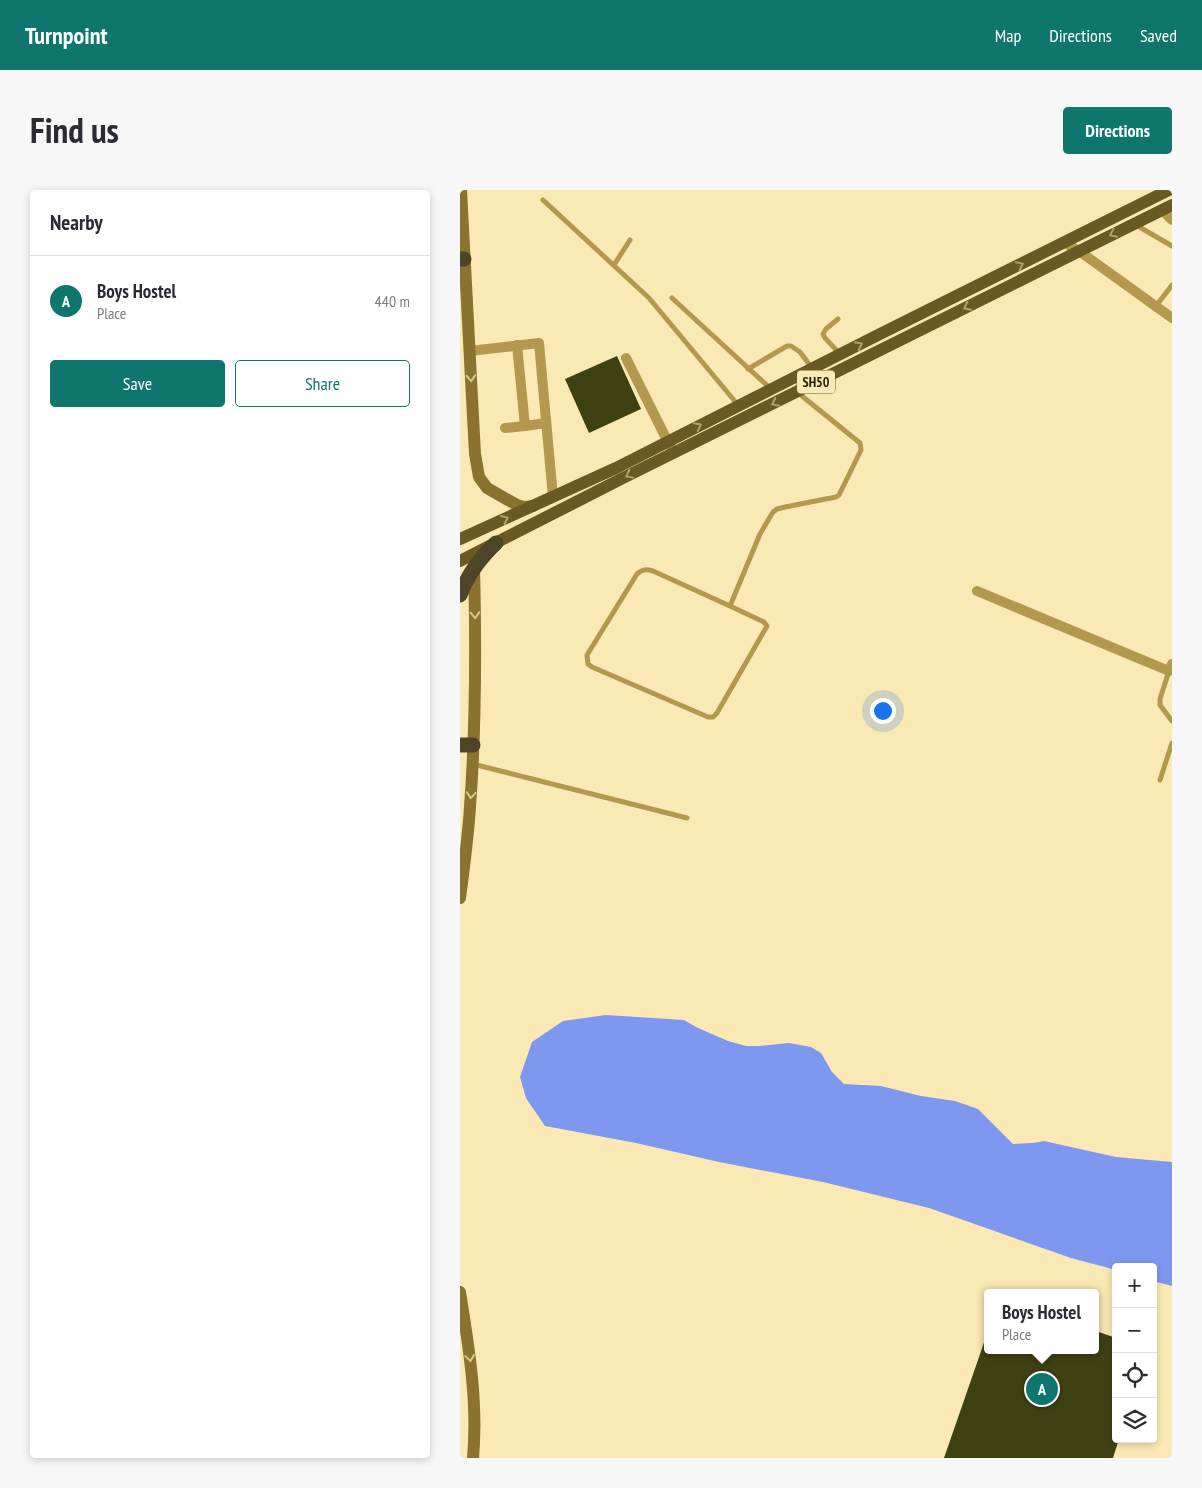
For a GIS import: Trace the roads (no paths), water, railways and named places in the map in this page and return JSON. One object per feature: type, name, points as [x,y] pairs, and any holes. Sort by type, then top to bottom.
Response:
[{"type":"highway","points":[[460,595],[466,581],[467,564],[483,555],[496,543]]},
{"type":"main road","name":"SH50","points":[[496,543],[671,447],[771,389],[1169,190]]},
{"type":"main road","name":"SH50","points":[[460,539],[616,468],[671,447],[797,392],[1167,207]]},
{"type":"street","points":[[461,190],[462,259],[470,351],[475,454],[479,477],[487,488],[517,505],[525,507],[535,506]]},
{"type":"street","points":[[1167,207],[1172,220]]},
{"type":"street","points":[[1065,242],[1172,318]]},
{"type":"street","points":[[470,351],[539,343],[553,498]]},
{"type":"street","points":[[517,346],[525,426]]},
{"type":"street","points":[[626,358],[671,447]]},
{"type":"street","points":[[505,428],[546,423]]},
{"type":"street","points":[[460,898],[473,764],[467,745],[476,636],[467,564]]},
{"type":"street","points":[[977,591],[1171,667]]},
{"type":"street","points":[[460,1292],[473,1383],[473,1458]]},
{"type":"lane","points":[[543,200],[649,298],[739,406]]},
{"type":"lane","points":[[1133,224],[1172,246]]},
{"type":"lane","points":[[614,266],[630,240]]},
{"type":"lane","points":[[1156,306],[1172,285]]},
{"type":"lane","points":[[672,298],[771,389]]},
{"type":"lane","points":[[838,319],[826,328],[823,334],[824,338],[840,354]]},
{"type":"lane","points":[[748,369],[787,346],[792,346],[800,352],[813,368]]},
{"type":"lane","points":[[730,606],[760,534],[773,512],[777,509],[839,495],[861,450],[862,446],[860,443],[797,392]]},
{"type":"lane","points":[[642,570],[652,572],[730,606],[764,622],[767,626],[713,717],[699,713],[588,664],[588,655],[637,574],[642,570]]},
{"type":"lane","points":[[1171,667],[1160,699],[1160,705],[1172,721]]},
{"type":"lane","points":[[1160,780],[1172,743]]},
{"type":"lane","points":[[473,764],[687,818]]},
{"type":"water","points":[[606,1015],[684,1020],[728,1041],[746,1046],[789,1043],[811,1047],[821,1053],[832,1072],[844,1084],[881,1086],[921,1096],[955,1101],[978,1109],[1013,1144],[1044,1141],[1116,1157],[1172,1162],[1172,1286],[1157,1282],[1157,1263],[1112,1263],[1112,1269],[1071,1258],[929,1208],[823,1182],[545,1126],[526,1098],[520,1077],[532,1042],[563,1021]]},
{"type":"place","name":"Boys Hostel","points":[[1042,1389]]}]
